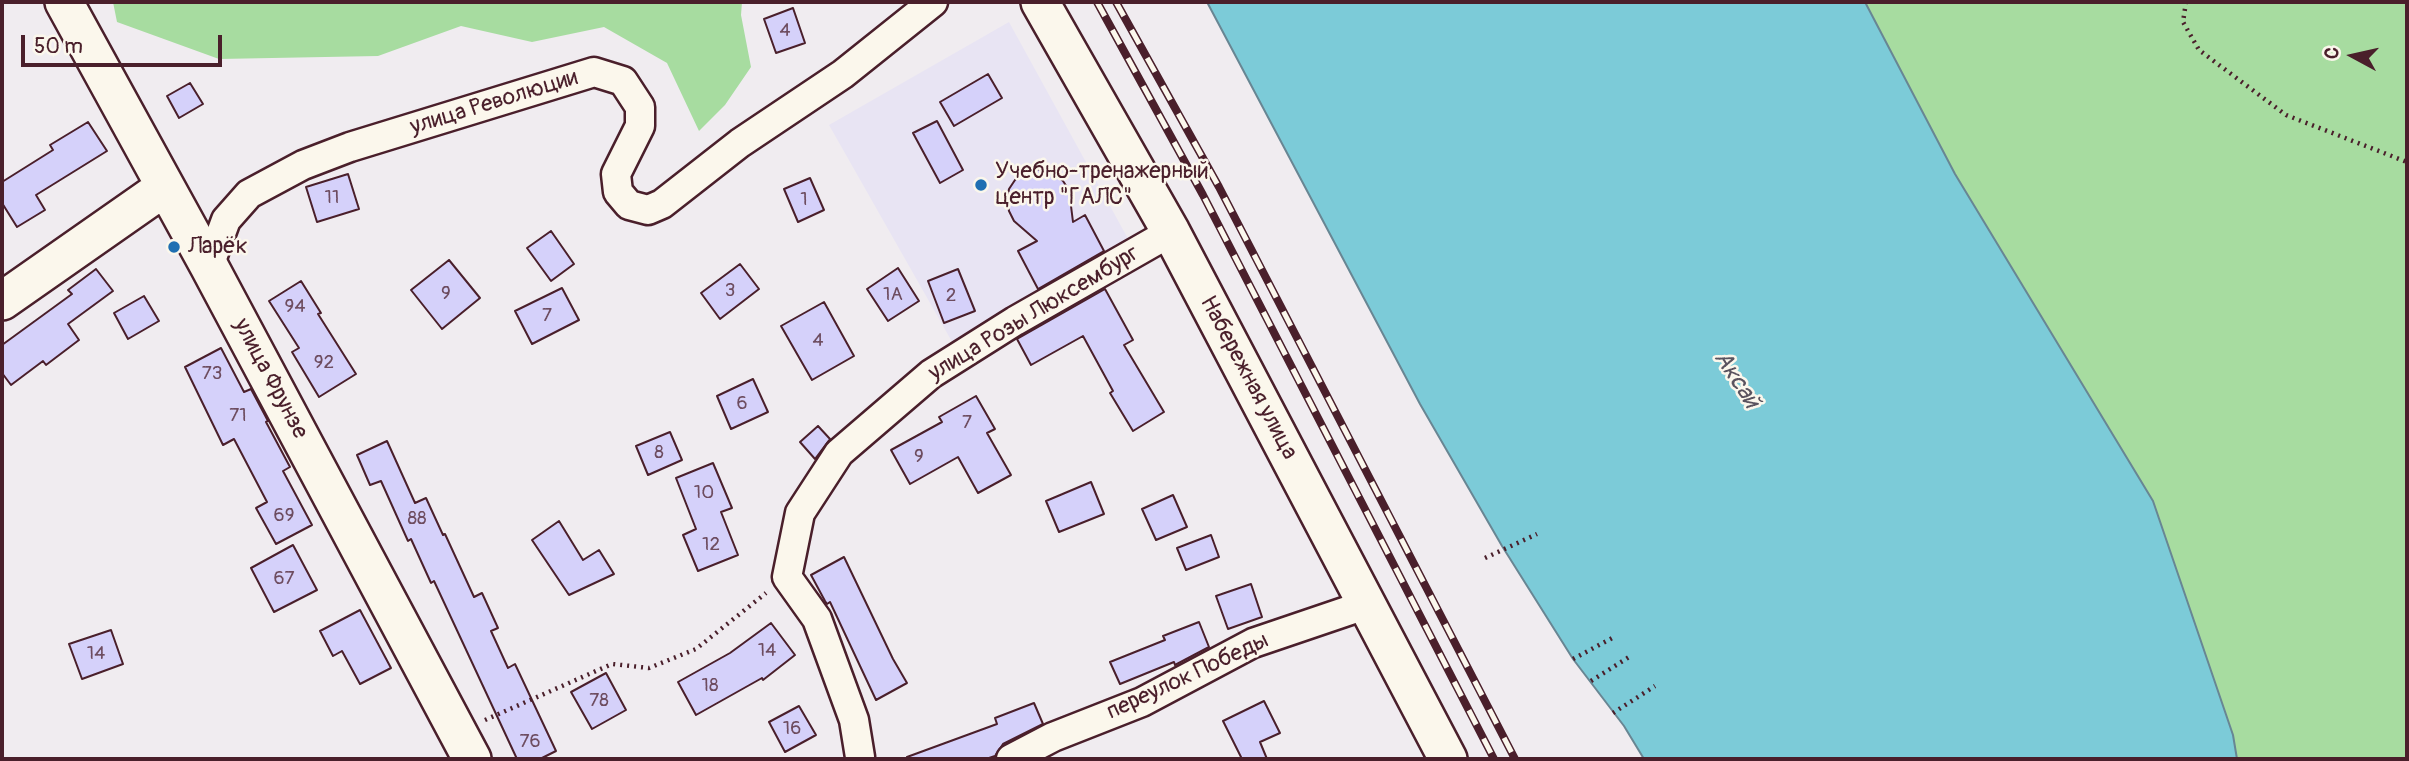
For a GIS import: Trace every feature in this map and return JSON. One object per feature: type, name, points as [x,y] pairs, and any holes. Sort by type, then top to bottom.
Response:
[{"type":"street","name":"улица Фрунзе","points":[[64,2],[209,266],[465,746]]},
{"type":"street","name":"Набережная улица","points":[[1040,2],[1171,232],[1448,759]]},
{"type":"street","name":"улица Революции","points":[[209,266],[226,220],[249,194],[303,165],[350,147],[594,72],[623,81],[640,107],[640,126],[616,174],[618,192],[629,205],[649,210],[663,204],[740,143],[843,74],[929,3]]},
{"type":"street","points":[[2,301],[165,187]]},
{"type":"street","name":"улица Розы Люксембург","points":[[787,577],[800,513],[839,453],[931,374],[1015,321],[1171,232]]},
{"type":"street","points":[[787,577],[817,618],[854,720],[859,758]]},
{"type":"street","name":"переулок Победы","points":[[1011,759],[1053,737],[1142,702],[1253,643],[1368,604]]},
{"type":"path","points":[[2186,2],[2183,22],[2199,50],[2286,115],[2407,162]]},
{"type":"path","points":[[1485,558],[1538,534]]},
{"type":"path","points":[[465,746],[612,663],[649,668],[696,649],[787,577]]},
{"type":"path","points":[[1573,659],[1616,636]]},
{"type":"path","points":[[1591,681],[1629,657]]},
{"type":"path","points":[[1613,713],[1655,686]]},
{"type":"shaded area","name":"Учебно-тренажерный центр \"ГАЛС\"","points":[[1009,22],[1132,246],[955,347],[829,125]]},
{"type":"green space","points":[[113,2],[742,2],[741,15],[751,67],[725,105],[699,131],[667,63],[604,27],[532,42],[461,26],[378,56],[219,59],[117,22]]},
{"type":"green space","points":[[1865,2],[2407,2],[2407,759],[2237,759],[2233,735],[1955,174]]},
{"type":"water","name":"Аксай","points":[[1207,2],[1865,2],[1955,174],[2153,501],[2233,735],[2237,759],[1644,759],[1624,726],[1573,659],[1502,546],[1420,404]]},
{"type":"building","points":[[793,8],[805,43],[776,53],[764,19]]},
{"type":"building","points":[[988,74],[1002,98],[954,126],[940,102]]},
{"type":"building","points":[[190,83],[203,104],[179,118],[167,96]]},
{"type":"building","points":[[937,121],[963,170],[940,183],[913,133]]},
{"type":"building","points":[[88,122],[107,151],[36,195],[45,210],[17,227],[2,203],[2,182],[53,150],[50,145]]},
{"type":"building","points":[[1034,169],[1055,174],[1063,181],[1069,190],[1073,222],[1085,215],[1104,251],[1038,289],[1018,251],[1037,241],[1014,221],[1007,200],[1009,189],[1015,180]]},
{"type":"building","points":[[348,174],[359,209],[317,222],[306,187]]},
{"type":"building","points":[[810,178],[824,210],[798,222],[784,189]]},
{"type":"building","points":[[551,231],[574,264],[551,281],[527,248]]},
{"type":"building","points":[[449,260],[480,298],[442,329],[411,290]]},
{"type":"building","points":[[740,264],[759,289],[720,319],[701,293]]},
{"type":"building","points":[[898,268],[919,301],[888,321],[867,289]]},
{"type":"building","points":[[96,269],[113,291],[68,324],[79,340],[46,365],[43,361],[11,385],[2,373],[2,345],[72,294],[68,290]]},
{"type":"building","points":[[958,269],[975,311],[944,323],[928,281]]},
{"type":"building","points":[[301,281],[321,313],[318,314],[356,374],[319,397],[292,352],[299,348],[269,301]]},
{"type":"building","points":[[562,288],[579,320],[532,344],[515,311]]},
{"type":"building","points":[[1105,289],[1133,340],[1124,345],[1164,412],[1133,431],[1110,393],[1113,391],[1083,336],[1031,365],[1017,339]]},
{"type":"building","points":[[144,296],[159,321],[128,339],[114,313]]},
{"type":"building","points":[[824,302],[854,356],[812,380],[781,326]]},
{"type":"building","points":[[221,348],[244,392],[251,389],[268,421],[266,422],[290,467],[283,471],[312,525],[276,544],[256,508],[267,502],[234,439],[223,445],[185,367]]},
{"type":"building","points":[[753,379],[768,412],[731,429],[717,396]]},
{"type":"building","points":[[976,396],[995,429],[987,433],[1011,475],[978,493],[958,457],[910,484],[891,450],[942,422],[939,417]]},
{"type":"building","points":[[818,426],[830,439],[815,459],[800,442]]},
{"type":"building","points":[[670,432],[682,460],[648,475],[636,446]]},
{"type":"building","points":[[387,441],[415,503],[426,498],[474,597],[482,593],[498,628],[491,631],[508,668],[515,664],[556,751],[540,759],[517,759],[434,581],[431,583],[411,539],[408,541],[381,481],[370,485],[357,455]]},
{"type":"building","points":[[713,463],[732,508],[721,512],[738,555],[698,571],[683,535],[696,529],[676,478]]},
{"type":"building","points":[[1091,482],[1104,514],[1059,532],[1046,501]]},
{"type":"building","points":[[1173,495],[1187,527],[1156,540],[1142,509]]},
{"type":"building","points":[[559,521],[583,560],[599,550],[614,574],[569,595],[532,540]]},
{"type":"building","points":[[1211,535],[1219,557],[1186,570],[1177,548]]},
{"type":"building","points":[[293,545],[317,590],[274,612],[251,568]]},
{"type":"building","points":[[844,557],[907,683],[876,700],[830,602],[827,604],[811,575]]},
{"type":"building","points":[[1251,584],[1262,617],[1228,629],[1216,596]]},
{"type":"building","points":[[360,610],[391,668],[360,684],[342,651],[333,656],[320,631]]},
{"type":"building","points":[[1199,622],[1209,647],[1175,665],[1174,662],[1120,684],[1110,662],[1165,640],[1163,636]]},
{"type":"building","points":[[771,623],[795,655],[763,680],[762,678],[696,715],[678,682],[730,653]]},
{"type":"building","points":[[111,630],[123,664],[82,679],[69,644]]},
{"type":"building","points":[[606,673],[626,710],[592,729],[571,692]]},
{"type":"building","points":[[1264,701],[1280,733],[1260,742],[1267,759],[1242,759],[1223,721]]},
{"type":"building","points":[[1034,703],[1043,724],[1003,744],[995,756],[986,759],[907,757],[997,724],[995,718]]},
{"type":"building","points":[[799,706],[816,735],[785,752],[769,722]]},
{"type":"railway","points":[[1097,2],[1203,195],[1494,759]]},
{"type":"railway","points":[[1116,2],[1219,187],[1515,759]]},
{"type":"place","name":"Учебно-тренажерный центр \"ГАЛС\"","points":[[981,185]]},
{"type":"place","name":"Ларёк","points":[[174,247]]}]
